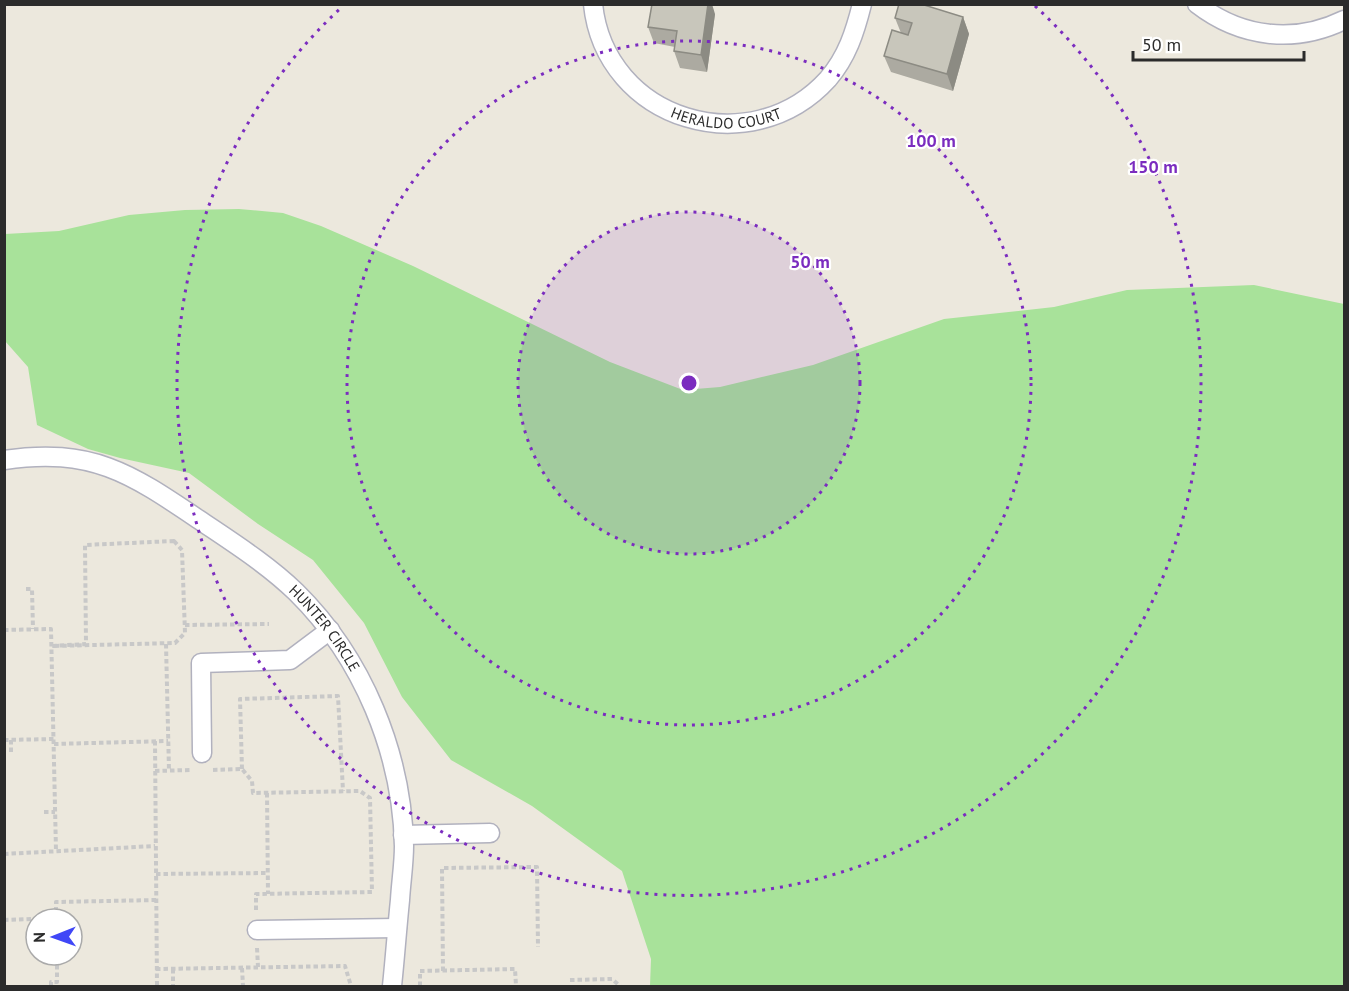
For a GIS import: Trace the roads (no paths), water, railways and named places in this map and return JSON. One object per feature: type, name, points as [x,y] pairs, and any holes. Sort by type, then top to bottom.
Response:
[{"type":"street","name":"HERALDO COURT","points":[[593,4],[598,33],[605,50],[616,67],[642,95],[685,118],[700,122],[735,124],[772,118],[789,110],[817,90],[835,69],[850,46],[862,4]]},
{"type":"street","points":[[1197,4],[1212,15],[1237,27],[1266,34],[1311,32],[1344,20]]},
{"type":"street","name":"HUNTER CIRCLE","points":[[4,460],[42,456],[70,457],[109,467],[136,478],[252,555],[295,591],[330,630],[364,686],[392,760],[398,788],[403,861],[392,987]]},
{"type":"street","points":[[201,761],[201,663],[290,660],[330,630]]},
{"type":"street","points":[[403,835],[490,832]]},
{"type":"street","points":[[257,930],[397,928]]}]
